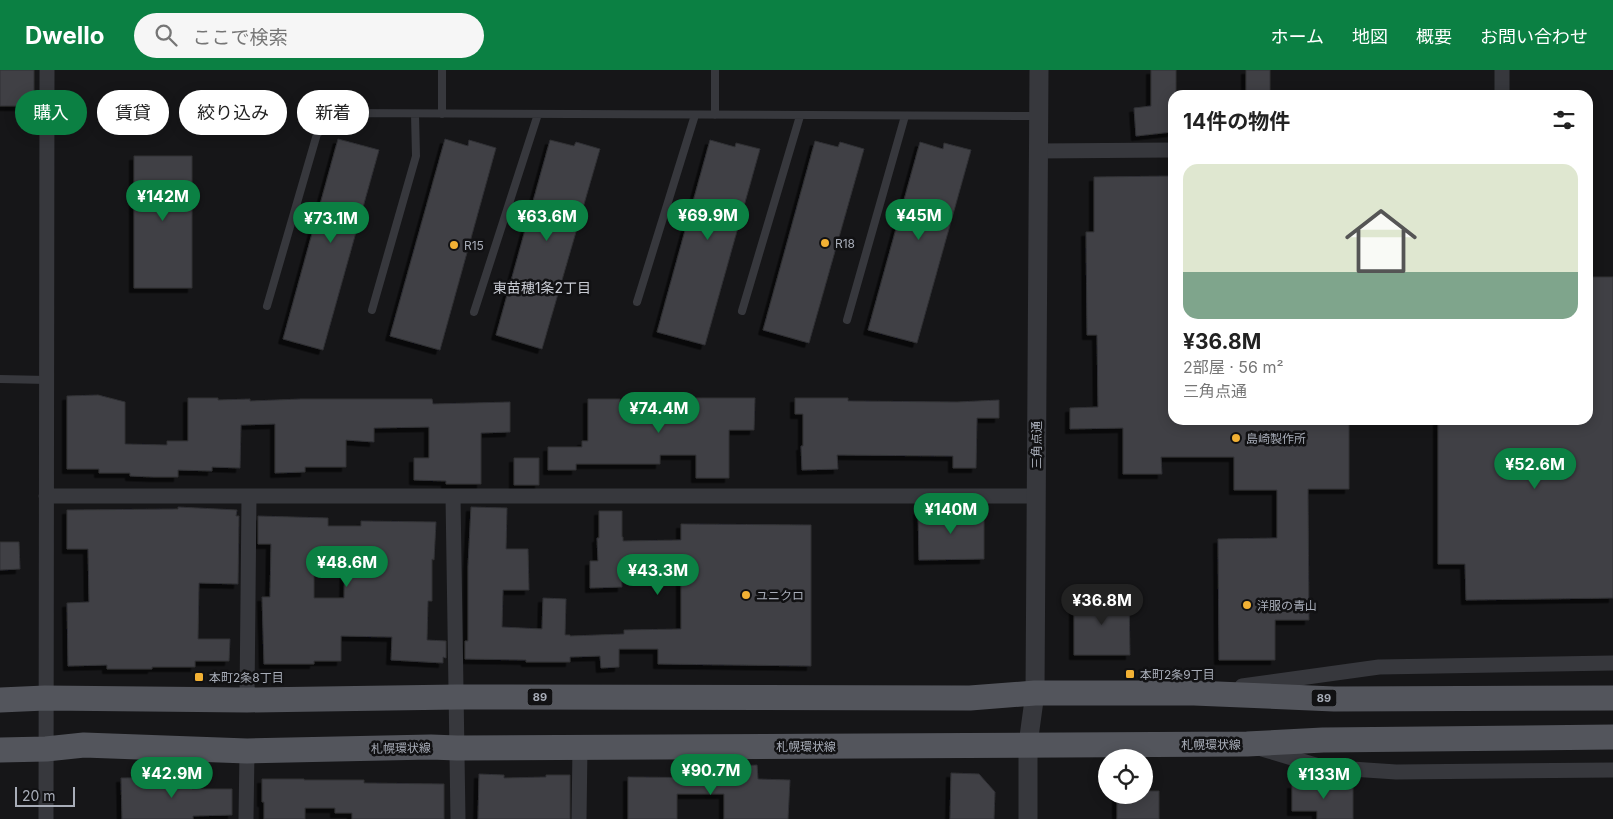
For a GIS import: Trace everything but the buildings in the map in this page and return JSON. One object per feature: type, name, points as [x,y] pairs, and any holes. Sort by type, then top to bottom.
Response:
[{"type":"main road","name":"89","points":[[0,700],[46,698],[246,700],[457,697],[970,698],[1035,694],[1194,693],[1334,699],[1613,698]]},
{"type":"main road","name":"札幌環状線","points":[[0,750],[46,749],[84,745],[247,751],[431,747],[1247,744],[1323,740],[1613,737]]},
{"type":"street","points":[[46,70],[46,819]]},
{"type":"street","name":"三角点通","points":[[1028,819],[1028,744],[1035,694],[1039,70]]},
{"type":"street","points":[[1502,70],[1502,90]]},
{"type":"street","points":[[1038,151],[1168,150]]},
{"type":"street","points":[[46,496],[1036,496]]},
{"type":"street","points":[[246,700],[249,496]]},
{"type":"street","points":[[453,496],[458,819]]},
{"type":"street","points":[[1194,693],[1379,667],[1613,663]]},
{"type":"street","points":[[1247,744],[1322,767],[1396,772],[1613,770]]},
{"type":"street","points":[[579,819],[580,747]]},
{"type":"street","points":[[246,819],[247,751]]},
{"type":"lane","points":[[442,70],[442,114]]},
{"type":"lane","points":[[715,70],[715,115]]},
{"type":"lane","points":[[267,306],[317,134],[342,113],[1038,116]]},
{"type":"lane","points":[[372,310],[416,156],[415,114]]},
{"type":"lane","points":[[474,312],[538,114]]},
{"type":"lane","points":[[637,302],[695,115]]},
{"type":"lane","points":[[742,311],[800,116]]},
{"type":"lane","points":[[847,320],[905,116]]},
{"type":"lane","points":[[0,379],[47,380]]},
{"type":"place","name":"R18","points":[[825,243]]},
{"type":"place","name":"R15","points":[[454,245]]},
{"type":"place","name":"島崎製作所","points":[[1236,438]]},
{"type":"place","name":"ユニクロ","points":[[746,595]]},
{"type":"place","name":"洋服の青山","points":[[1247,605]]},
{"type":"place","name":"本町2条9丁目","points":[[1130,674]]},
{"type":"place","name":"本町2条8丁目","points":[[199,677]]},
{"type":"district","name":"東苗穂1条2丁目","points":[[542,287]]}]
